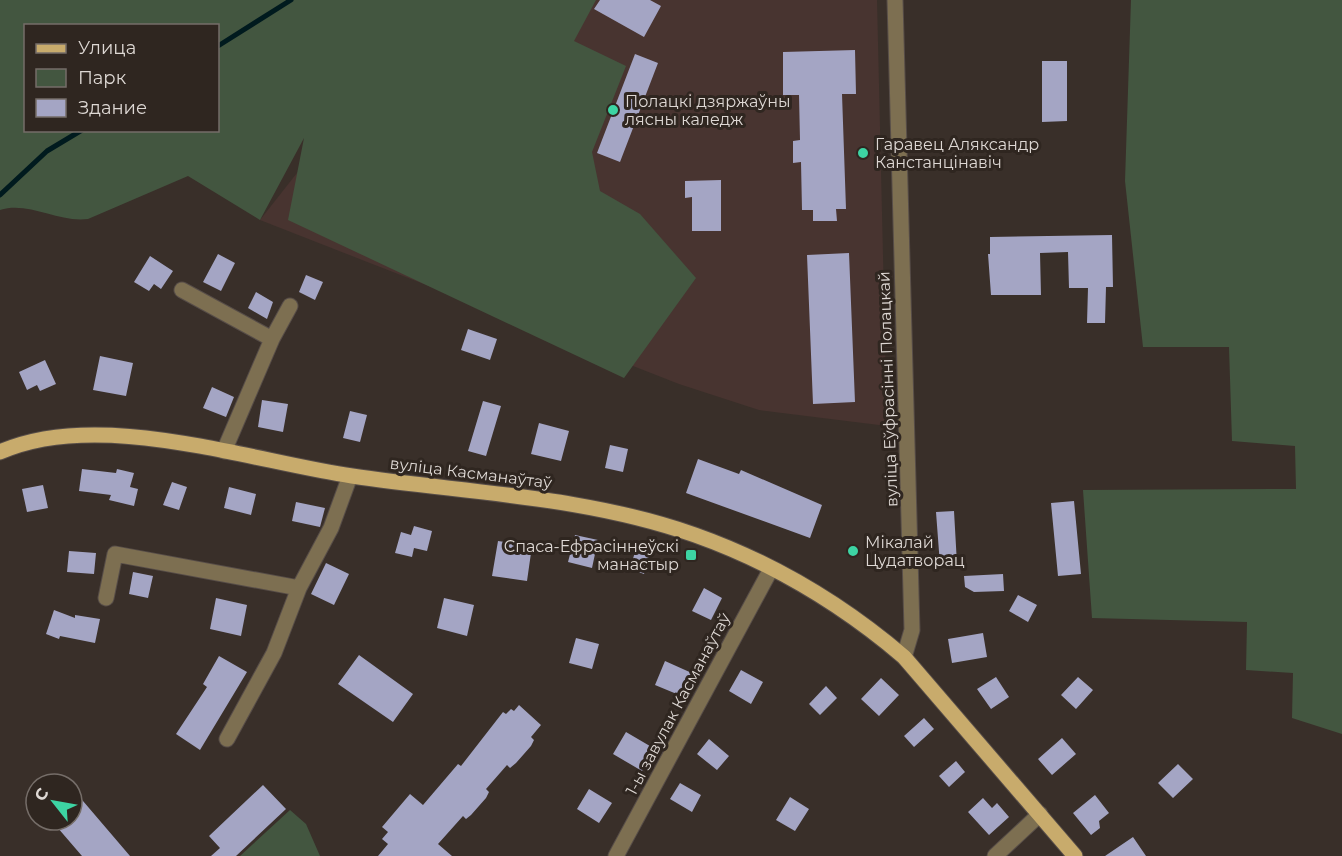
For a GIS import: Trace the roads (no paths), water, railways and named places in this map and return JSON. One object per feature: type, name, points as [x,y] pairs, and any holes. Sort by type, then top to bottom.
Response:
[{"type":"main road","name":"вуліца Касманаўтаў","points":[[0,452],[47,439],[92,436],[143,438],[224,451],[350,476],[607,510],[698,536],[771,569],[821,595],[871,629],[904,657]]},
{"type":"main road","points":[[904,657],[1075,856]]},
{"type":"street","name":"вуліца Еўфрасінні Полацкай","points":[[895,0],[912,630],[904,657]]},
{"type":"street","points":[[182,290],[272,339]]},
{"type":"street","points":[[224,451],[272,339],[290,306]]},
{"type":"street","points":[[227,739],[274,653],[299,588],[331,528],[350,476]]},
{"type":"street","points":[[106,598],[115,554],[299,588]]},
{"type":"street","name":"1-ы завулак Касманаўтаў","points":[[616,856],[771,569]]},
{"type":"street","points":[[995,856],[1040,814]]},
{"type":"waterway","points":[[219,45],[291,0]]},
{"type":"waterway","points":[[0,195],[47,151],[79,132]]},
{"type":"place","name":"Полацкі дзяржаўны лясны каледж","points":[[613,110]]},
{"type":"place","name":"Гаравец Аляксандр Канстанцінавіч","points":[[863,153]]},
{"type":"place","name":"Мікалай Цудатворац","points":[[853,551]]},
{"type":"place","name":"Спаса-Ефрасіннеўскі манастыр","points":[[691,555]]}]
